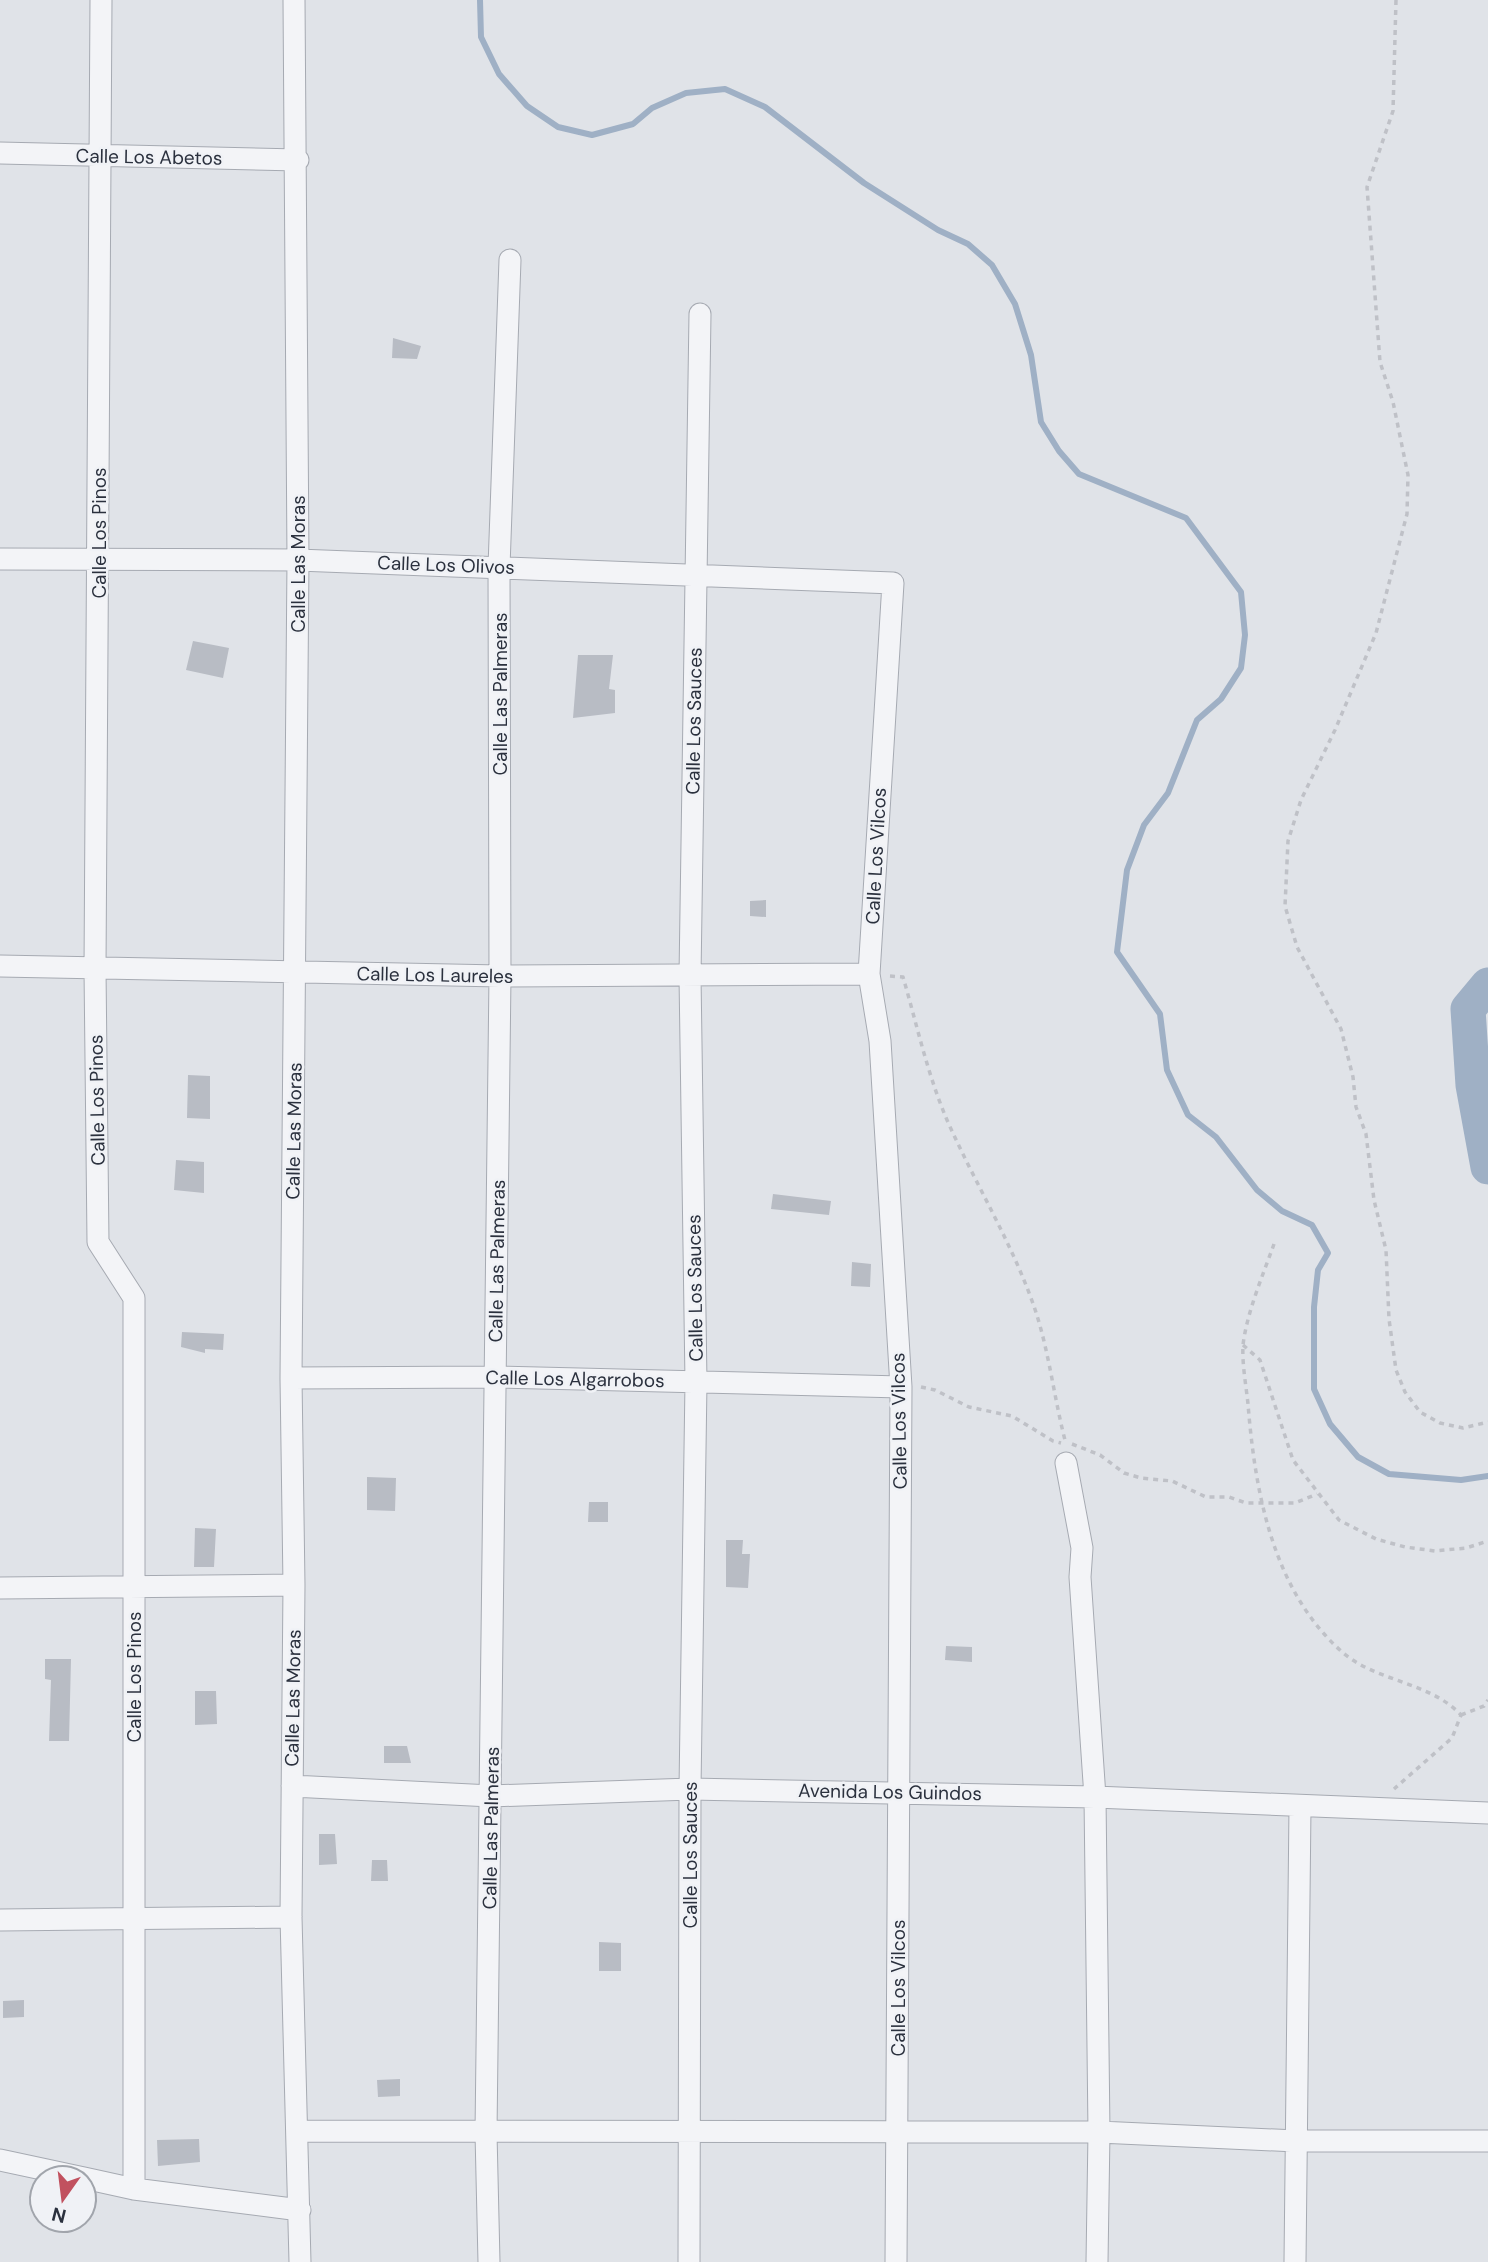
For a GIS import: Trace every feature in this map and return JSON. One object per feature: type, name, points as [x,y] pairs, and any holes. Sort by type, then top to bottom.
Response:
[{"type":"street","name":"Calle Los Pinos","points":[[101,0],[95,969],[98,1242],[134,1298],[134,2189]]},
{"type":"street","name":"Calle Las Moras","points":[[294,0],[298,160],[298,560],[291,1378],[294,1585],[291,1917],[299,2131],[300,2262]]},
{"type":"street","name":"Calle Los Abetos","points":[[0,153],[298,160]]},
{"type":"street","name":"Calle Las Palmeras","points":[[489,2262],[486,2133],[500,976],[499,567],[510,260]]},
{"type":"street","name":"Calle Los Sauces","points":[[689,2262],[690,1788],[696,1382],[690,976],[699,314]]},
{"type":"street","name":"Calle Los Olivos","points":[[0,559],[298,560],[893,583]]},
{"type":"street","name":"Calle Los Vilcos","points":[[893,583],[869,974],[880,1041],[901,1387],[898,2132],[895,2262]]},
{"type":"street","name":"Calle Los Laureles","points":[[0,966],[500,976],[869,974]]},
{"type":"street","name":"Calle Los Algarrobos","points":[[291,1378],[496,1377],[901,1387]]},
{"type":"street","points":[[1066,1454],[1082,1548],[1080,1577],[1095,1797],[1099,2132],[1097,2262]]},
{"type":"street","points":[[0,1588],[294,1585]]},
{"type":"street","name":"Avenida Los Guindos","points":[[292,1786],[491,1796],[690,1788],[898,1792],[1488,1813]]},
{"type":"street","points":[[1295,2262],[1300,1807]]},
{"type":"street","points":[[0,1920],[291,1917]]},
{"type":"street","points":[[299,2131],[1099,2132],[1296,2141],[1488,2141]]},
{"type":"street","points":[[0,2160],[28,2166]]},
{"type":"street","points":[[98,2181],[134,2189],[300,2210]]},
{"type":"path","points":[[1396,0],[1392,111],[1367,187],[1380,362],[1393,402],[1408,475],[1407,514],[1376,633],[1335,730],[1301,800],[1288,841],[1285,906],[1297,947],[1341,1029],[1353,1077],[1356,1107],[1366,1134],[1374,1200],[1385,1250],[1389,1319],[1396,1370],[1405,1392],[1420,1412],[1440,1423],[1463,1428],[1488,1422]]},
{"type":"path","points":[[869,974],[903,977],[925,1064],[972,1175],[1007,1237],[1031,1298],[1047,1349],[1066,1454]]},
{"type":"path","points":[[1274,1244],[1243,1345],[1250,1440],[1262,1503],[1278,1557],[1295,1591],[1341,1651],[1372,1671],[1448,1701],[1461,1715]]},
{"type":"path","points":[[1243,1345],[1259,1360],[1293,1460],[1339,1520],[1376,1539],[1405,1547],[1435,1551],[1466,1548],[1488,1541]]},
{"type":"path","points":[[901,1387],[936,1390],[969,1407],[1012,1416],[1053,1441],[1066,1454]]},
{"type":"path","points":[[1066,1454],[1077,1443],[1124,1473],[1140,1478],[1172,1481],[1206,1497],[1262,1503],[1294,1503],[1317,1494]]},
{"type":"path","points":[[1385,1810],[1392,1790],[1452,1738],[1461,1715],[1484,1706],[1488,1700]]},
{"type":"building","points":[[393,338],[421,346],[417,359],[392,358]]},
{"type":"building","points":[[193,641],[229,648],[223,678],[186,670]]},
{"type":"building","points":[[578,655],[613,655],[609,689],[615,690],[615,713],[573,718]]},
{"type":"building","points":[[766,900],[766,917],[750,916],[750,901]]},
{"type":"building","points":[[188,1075],[210,1076],[210,1119],[187,1118]]},
{"type":"building","points":[[176,1160],[204,1162],[204,1193],[174,1190]]},
{"type":"building","points":[[773,1194],[831,1201],[829,1215],[771,1209]]},
{"type":"building","points":[[852,1262],[871,1264],[870,1287],[851,1286]]},
{"type":"building","points":[[182,1332],[224,1334],[223,1350],[205,1349],[205,1353],[181,1347]]},
{"type":"building","points":[[367,1477],[396,1478],[395,1511],[367,1510]]},
{"type":"building","points":[[589,1502],[608,1502],[608,1522],[588,1522]]},
{"type":"building","points":[[195,1528],[216,1529],[214,1567],[194,1567]]},
{"type":"building","points":[[726,1540],[743,1540],[742,1554],[750,1554],[748,1588],[726,1587]]},
{"type":"building","points":[[946,1646],[972,1647],[972,1662],[945,1660]]},
{"type":"building","points":[[45,1659],[71,1659],[69,1741],[49,1741],[51,1680],[45,1679]]},
{"type":"building","points":[[195,1691],[216,1691],[217,1724],[195,1725]]},
{"type":"building","points":[[384,1746],[407,1746],[411,1763],[384,1763]]},
{"type":"building","points":[[319,1834],[335,1834],[337,1864],[319,1865]]},
{"type":"building","points":[[372,1860],[387,1860],[388,1881],[371,1881]]},
{"type":"building","points":[[599,1942],[621,1943],[621,1971],[599,1971]]},
{"type":"building","points":[[24,2000],[24,2017],[3,2018],[3,2001]]},
{"type":"building","points":[[400,2079],[400,2096],[378,2097],[377,2080]]},
{"type":"building","points":[[199,2139],[200,2162],[158,2166],[157,2140]]},
{"type":"waterway","points":[[480,0],[481,37],[499,74],[527,106],[558,127],[592,135],[633,124],[652,108],[686,93],[725,89],[765,107],[864,183],[938,230],[968,244],[992,265],[1015,304],[1031,355],[1041,422],[1059,451],[1079,474],[1186,518],[1241,592],[1245,635],[1241,668],[1221,699],[1197,720],[1168,793],[1144,825],[1127,870],[1117,952],[1160,1014],[1167,1070],[1188,1115],[1216,1137],[1257,1190],[1282,1211],[1312,1225],[1328,1253],[1318,1270],[1314,1307],[1314,1389],[1330,1424],[1358,1457],[1389,1474],[1461,1480],[1488,1476]]},
{"type":"waterway","points":[[1488,985],[1468,1009],[1473,1085],[1488,1167]]}]
